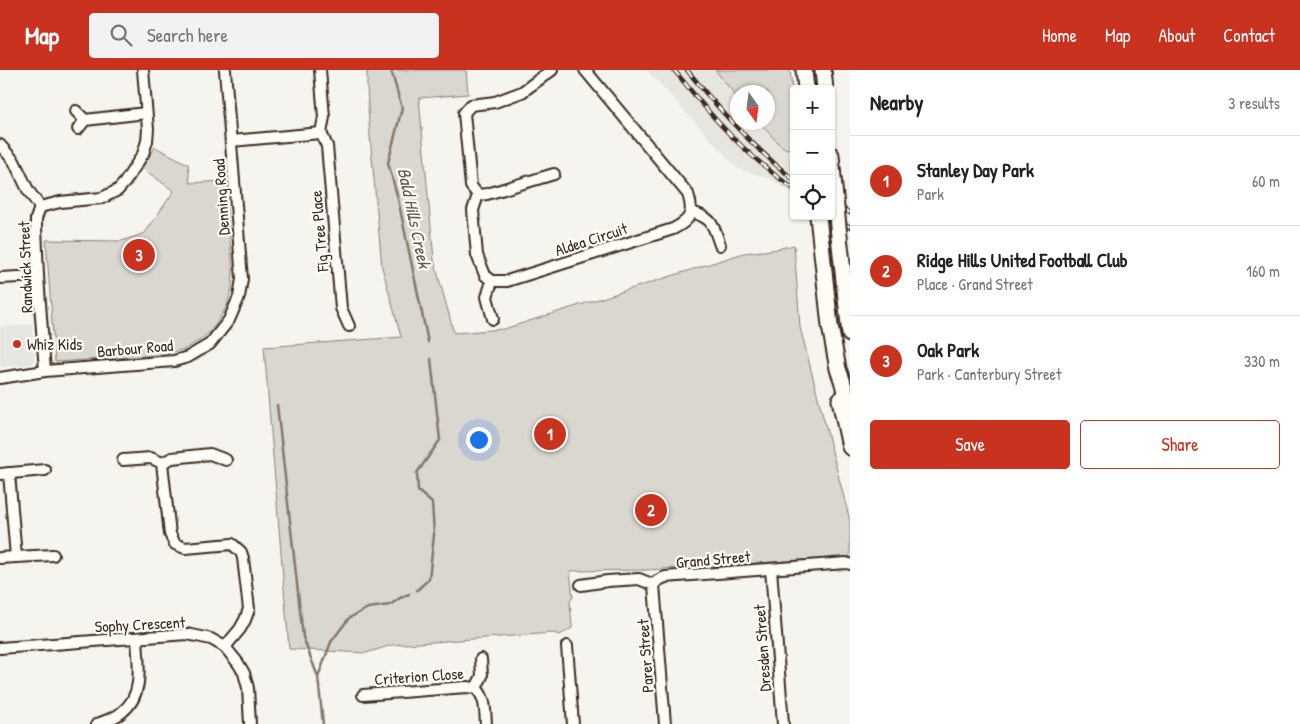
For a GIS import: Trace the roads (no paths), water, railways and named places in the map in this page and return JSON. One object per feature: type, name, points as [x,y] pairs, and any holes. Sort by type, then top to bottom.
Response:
[{"type":"highway","points":[[804,70],[806,85]]},
{"type":"highway","points":[[823,70],[825,85]]},
{"type":"highway","points":[[834,175],[850,334]]},
{"type":"highway","points":[[818,222],[830,326],[838,369],[850,411]]},
{"type":"highway","points":[[838,369],[836,380],[850,447]]},
{"type":"street","points":[[40,207],[60,202],[102,198],[118,190],[125,182],[146,148],[148,129],[143,70]]},
{"type":"street","name":"Denning Road","points":[[225,70],[242,279],[239,297],[229,320]]},
{"type":"street","points":[[232,141],[321,133],[324,117],[320,70]]},
{"type":"street","points":[[478,195],[471,186],[464,113],[471,105],[495,102],[522,92],[552,70]]},
{"type":"street","points":[[585,70],[688,194],[691,212],[702,215],[712,222],[720,245]]},
{"type":"street","points":[[76,111],[85,120]]},
{"type":"street","points":[[78,129],[85,120],[146,113]]},
{"type":"street","name":"Fig Tree Place","points":[[321,133],[327,146],[341,308],[349,326]]},
{"type":"street","name":"Randwick Street","points":[[0,145],[14,161],[28,190],[40,207],[36,227],[45,371]]},
{"type":"street","points":[[478,195],[488,194],[554,174]]},
{"type":"street","points":[[478,195],[473,210],[478,255],[485,275],[492,281],[487,296],[493,319]]},
{"type":"street","name":"Aldea Circuit","points":[[492,281],[507,282],[673,229],[684,223],[691,212]]},
{"type":"street","points":[[0,278],[38,276]]},
{"type":"street","name":"Barbour Road","points":[[0,378],[45,371],[174,362],[188,357],[210,344],[229,320]]},
{"type":"street","points":[[162,463],[172,458],[210,454],[226,460]]},
{"type":"street","points":[[123,460],[151,458],[162,463]]},
{"type":"street","points":[[162,463],[170,534],[175,544],[185,548],[232,544],[241,552],[249,609],[240,629],[225,646],[244,673],[248,688],[250,724]]},
{"type":"street","points":[[16,557],[5,473],[45,470]]},
{"type":"street","points":[[0,558],[53,555]]},
{"type":"street","name":"Grand Street","points":[[654,585],[665,577],[850,564]]},
{"type":"street","name":"Dresden Street","points":[[771,569],[783,724]]},
{"type":"street","points":[[581,585],[639,579],[654,585]]},
{"type":"street","name":"Parer Street","points":[[654,585],[665,724]]},
{"type":"street","name":"Sophy Crescent","points":[[0,648],[187,634],[211,639],[225,646]]},
{"type":"street","points":[[97,724],[122,713],[134,700],[139,682],[137,638]]},
{"type":"street","points":[[568,646],[573,724]]},
{"type":"street","points":[[481,659],[482,676],[476,688],[482,693],[485,702],[486,724]]},
{"type":"street","name":"Criterion Close","points":[[363,695],[466,687],[476,688]]},
{"type":"waterway","name":"Bald Hills Creek","points":[[391,70],[402,108],[388,163],[398,199],[428,342]]},
{"type":"waterway","name":"Bald Hills Creek","points":[[417,590],[429,579],[434,535],[432,503],[418,491],[417,473],[440,440],[431,359]]},
{"type":"waterway","points":[[277,405],[303,637],[318,677]]},
{"type":"waterway","name":"Bald Hills Creek","points":[[323,724],[318,677],[331,642],[349,618],[368,608],[390,605],[409,594]]},
{"type":"railway","points":[[674,70],[707,110],[737,141],[764,166],[790,186]]},
{"type":"railway","points":[[687,70],[738,128],[790,177]]},
{"type":"railway","points":[[835,204],[850,213]]},
{"type":"railway","points":[[835,218],[850,227]]},
{"type":"place","name":"Oak Park","points":[[139,255]]},
{"type":"place","name":"Whiz Kids","points":[[17,344]]},
{"type":"place","name":"Stanley Day Park","points":[[550,434]]},
{"type":"place","name":"Ridge Hills United Football Club","points":[[651,510]]}]
